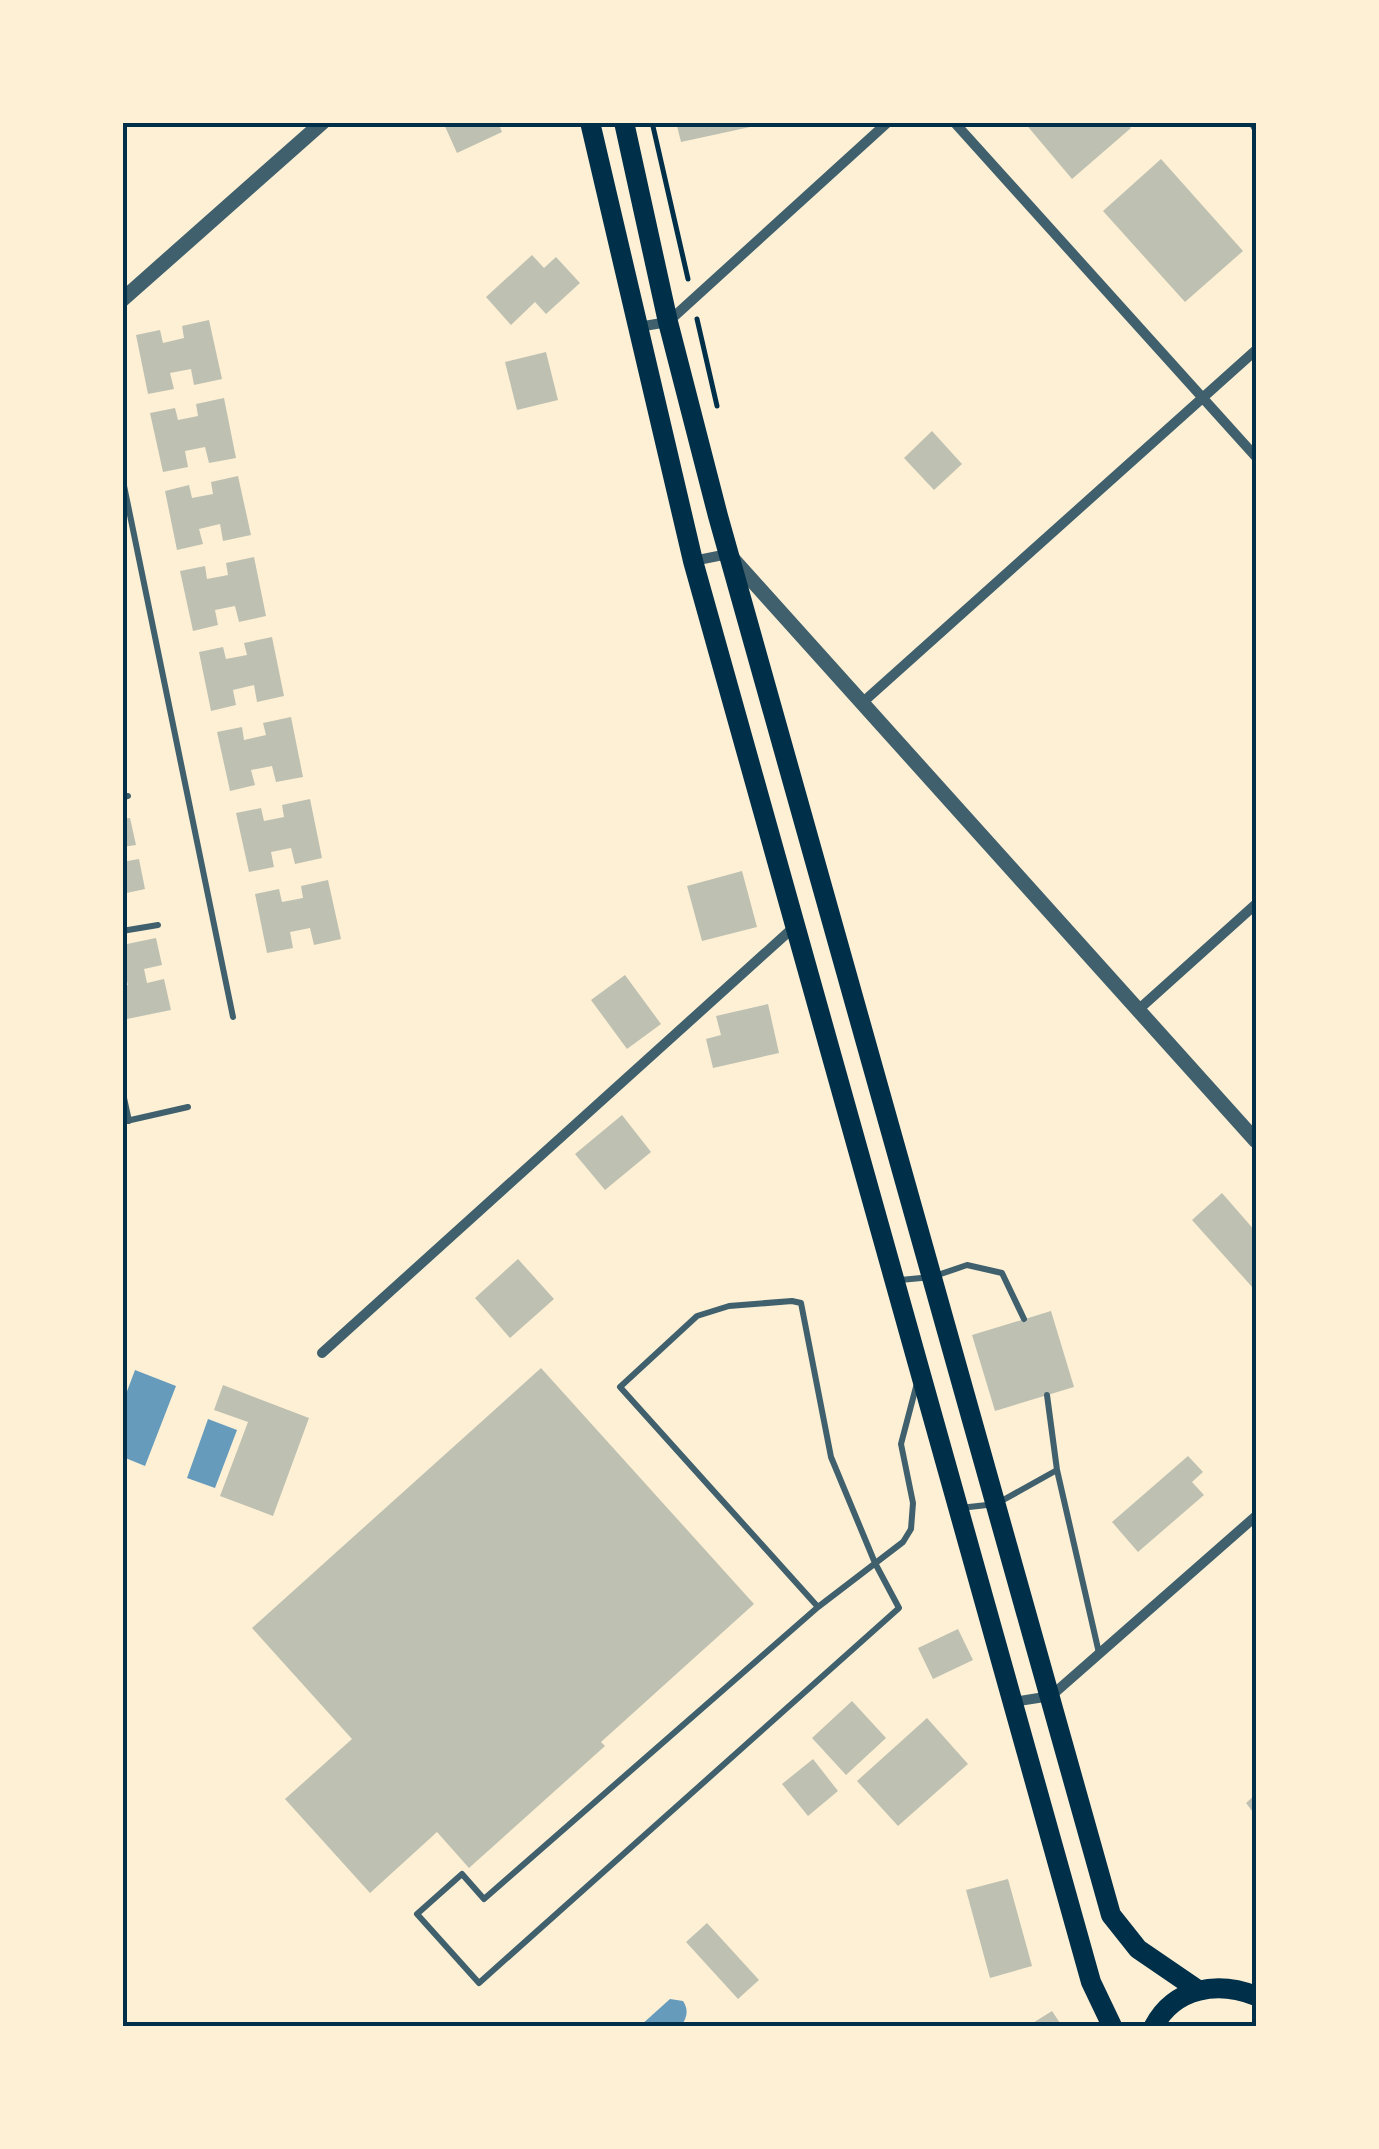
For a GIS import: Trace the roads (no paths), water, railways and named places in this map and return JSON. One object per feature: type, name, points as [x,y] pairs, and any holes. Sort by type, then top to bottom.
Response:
[{"type":"main road","points":[[590,122],[713,634],[1091,1982],[1112,2026]]},
{"type":"main road","points":[[624,122],[668,322],[728,554],[1111,1914],[1138,1949],[1198,1990]]},
{"type":"main road","points":[[713,634],[724,623],[735,622],[750,632]]},
{"type":"main road","points":[[1154,2026],[1174,2002],[1198,1990],[1218,1986],[1256,1996]]},
{"type":"street","points":[[122,300],[323,122]]},
{"type":"street","points":[[638,327],[668,322],[888,122]]},
{"type":"street","points":[[954,122],[1256,457]]},
{"type":"street","points":[[862,703],[1256,350]]},
{"type":"street","points":[[693,561],[728,554],[1256,1141]]},
{"type":"street","points":[[1138,1010],[1256,904]]},
{"type":"street","points":[[322,1353],[795,926]]},
{"type":"street","points":[[1014,1702],[1051,1696],[1256,1516]]},
{"type":"lane","points":[[122,476],[233,1017]]},
{"type":"lane","points":[[122,931],[158,925]]},
{"type":"lane","points":[[122,1089],[126,1122],[188,1107]]},
{"type":"lane","points":[[894,1281],[932,1277],[967,1265],[1002,1273],[1024,1320]]},
{"type":"lane","points":[[818,1607],[620,1387],[697,1316],[729,1306],[792,1300],[800,1303],[808,1325],[831,1457],[875,1563],[899,1608],[479,1983],[417,1914],[462,1874],[484,1899],[818,1607],[875,1563],[903,1542],[911,1528],[913,1503],[901,1444],[920,1372]]},
{"type":"lane","points":[[1048,1396],[1057,1470],[1099,1653]]},
{"type":"lane","points":[[959,1508],[996,1504],[1057,1470]]},
{"type":"water","points":[[135,1370],[176,1386],[145,1466],[123,1457],[123,1402]]},
{"type":"water","points":[[208,1419],[237,1430],[215,1488],[187,1478]]},
{"type":"water","points":[[670,1999],[685,2004],[681,2026],[640,2026]]}]
